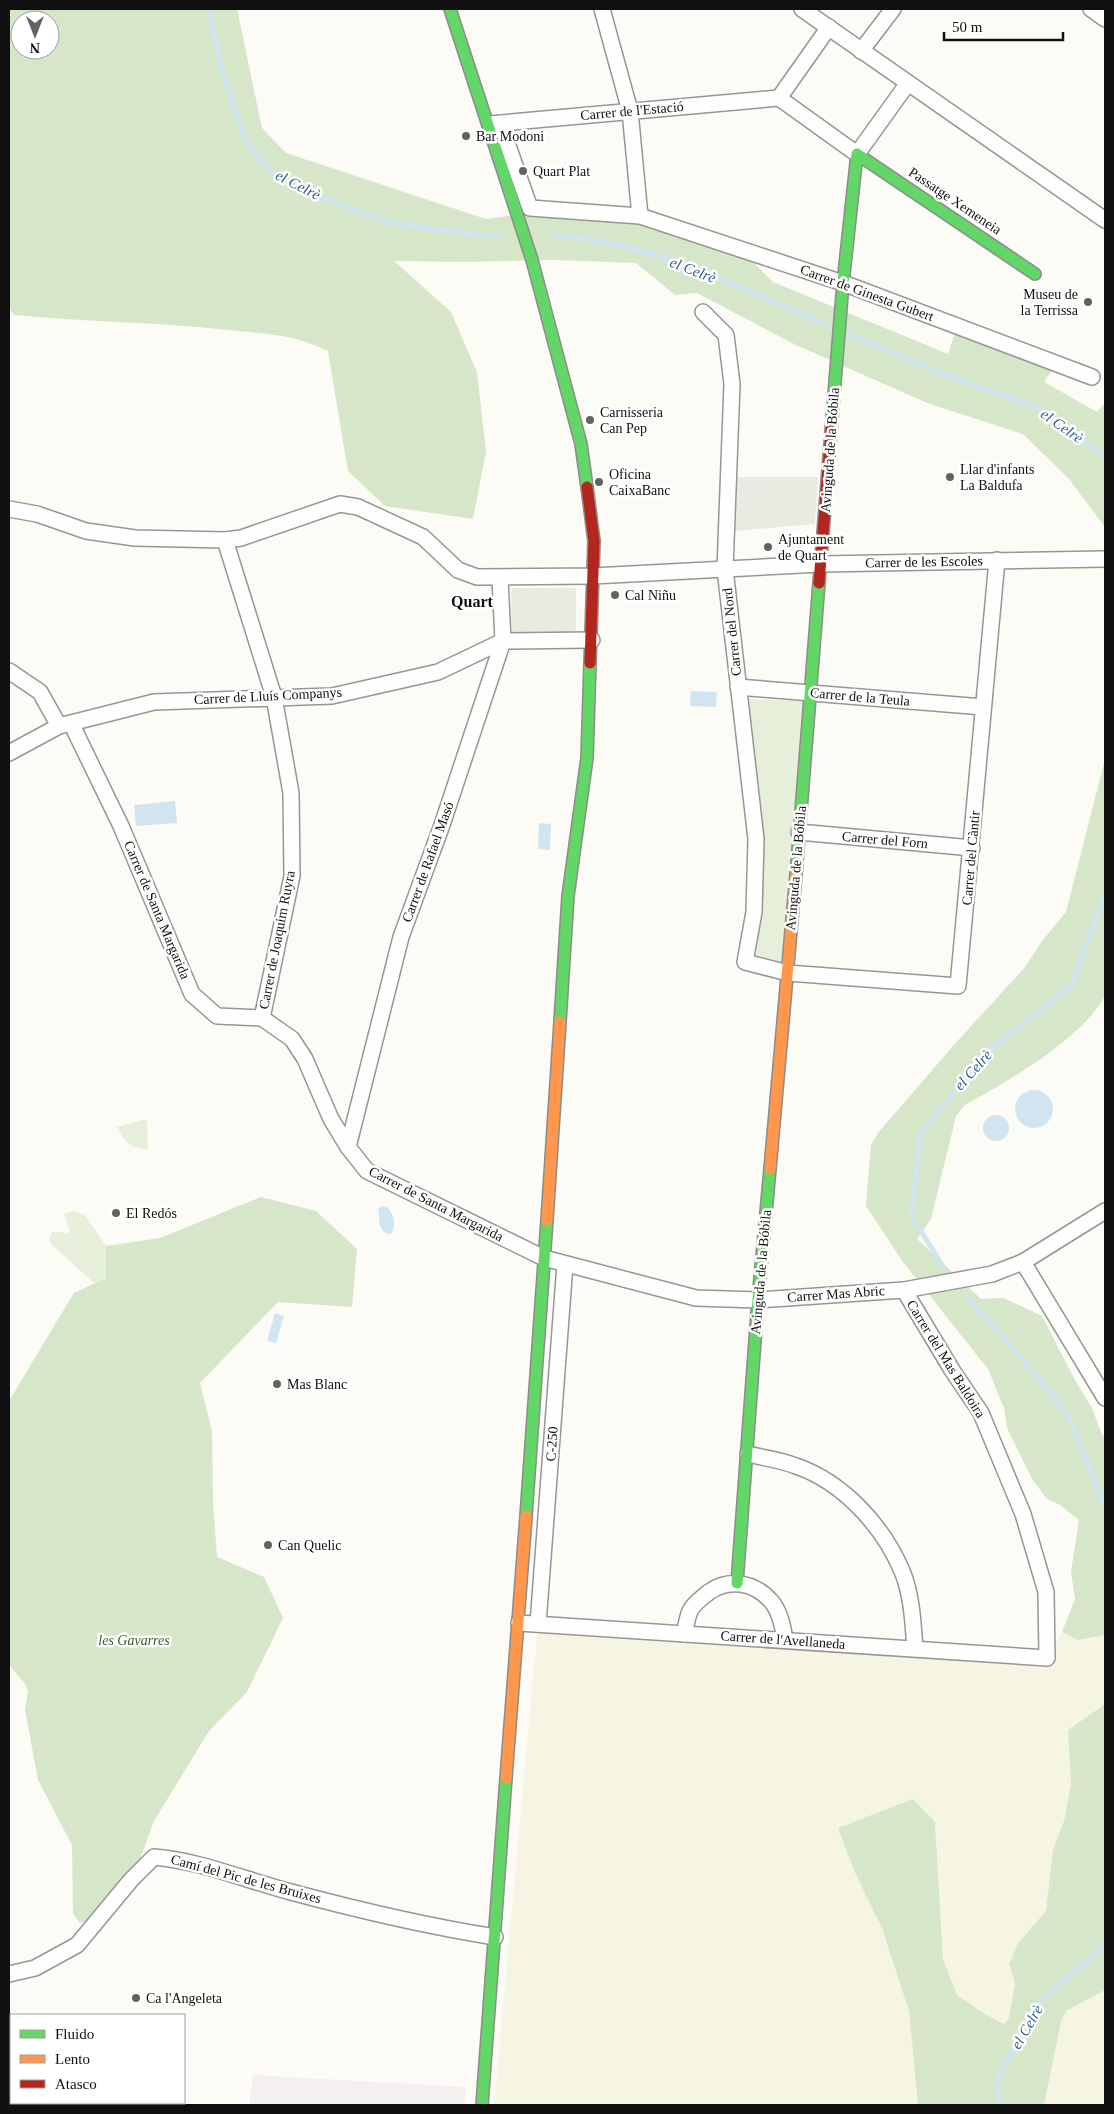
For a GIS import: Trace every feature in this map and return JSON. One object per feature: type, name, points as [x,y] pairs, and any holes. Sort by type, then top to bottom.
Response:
[{"type":"main road","name":"C-250","points":[[450,9],[493,124],[532,260],[581,444],[594,540],[587,758],[568,896],[519,1623],[482,2105]]},
{"type":"main road","name":"Passatge Xemeneia","points":[[858,154],[1035,274]]},
{"type":"main road","name":"Avinguda de la Bóbila","points":[[737,1583],[758,1300],[788,973],[843,283],[858,154]]},
{"type":"street","points":[[602,9],[630,111],[640,216]]},
{"type":"street","points":[[802,9],[1105,220]]},
{"type":"street","points":[[862,51],[893,9]]},
{"type":"street","points":[[1091,9],[1105,19]]},
{"type":"street","points":[[829,27],[779,98],[858,154],[908,83]]},
{"type":"street","name":"Carrer de l'Estació","points":[[493,124],[779,98]]},
{"type":"street","name":"Carrer de Ginesta Gubert","points":[[493,124],[530,208],[640,216],[843,283],[1092,377]]},
{"type":"street","name":"Carrer del Nord","points":[[703,312],[726,334],[732,384],[725,569],[756,839],[754,912],[745,962],[788,973]]},
{"type":"street","name":"Carrer de les Escoles","points":[[9,509],[37,514],[86,531],[135,538],[225,540],[241,538],[340,504],[358,507],[422,537],[458,570],[477,577],[593,576],[821,564],[1105,559]]},
{"type":"street","name":"Carrer de Joaquim Ruyra","points":[[225,540],[274,697],[291,792],[292,876],[262,1018]]},
{"type":"street","name":"Carrer del Càntir","points":[[788,973],[958,986],[997,560]]},
{"type":"street","name":"Carrer de Rafael Masó","points":[[348,1147],[401,937],[442,825],[503,641],[500,578]]},
{"type":"street","name":"Carrer de Lluís Companys","points":[[9,753],[65,725],[154,702],[332,696],[438,672],[503,641],[592,640]]},
{"type":"street","points":[[9,671],[40,692],[65,725]]},
{"type":"street","name":"Carrer de la Teula","points":[[738,687],[983,708]]},
{"type":"street","name":"Carrer de Santa Margarida","points":[[65,725],[121,826],[192,994],[217,1016],[262,1018],[292,1039],[305,1059],[331,1120],[348,1147],[367,1171],[544,1258],[696,1298],[758,1300]]},
{"type":"street","name":"Carrer del Forn","points":[[799,832],[972,848]]},
{"type":"street","name":"Carrer Mas Abric","points":[[758,1300],[904,1290],[992,1274],[1023,1262],[1105,1211]]},
{"type":"street","points":[[1023,1262],[1105,1398]]},
{"type":"street","name":"C-250","points":[[538,1624],[566,1264]]},
{"type":"street","name":"Carrer del Mas Baldoira","points":[[904,1290],[952,1370],[981,1413],[1023,1514],[1046,1592],[1047,1658]]},
{"type":"street","points":[[748,1454],[797,1466],[830,1483],[860,1507],[882,1534],[902,1571],[912,1607],[915,1649]]},
{"type":"street","points":[[684,1634],[690,1610],[704,1596],[719,1585],[737,1583],[754,1588],[771,1601],[781,1619],[785,1640]]},
{"type":"street","name":"Carrer de l'Avellaneda","points":[[519,1623],[1047,1658]]},
{"type":"street","name":"Camí del Pic de les Bruixes","points":[[9,1974],[35,1968],[77,1945],[131,1880],[154,1857],[181,1860],[300,1894],[445,1929],[495,1937]]},
{"type":"shaded area","points":[[737,477],[818,477],[815,524],[735,531]]},
{"type":"shaded area","points":[[511,588],[576,588],[576,632],[512,632]]},
{"type":"shaded area","points":[[253,2075],[466,2087],[464,2105],[249,2105]]},
{"type":"green space","points":[[9,9],[237,9],[262,128],[286,153],[486,219],[537,212],[631,222],[696,243],[745,254],[773,282],[948,354],[955,332],[1052,370],[1044,382],[1097,412],[1105,403],[1105,527],[1069,479],[1023,434],[927,403],[794,344],[697,293],[675,295],[636,263],[554,260],[394,261],[451,312],[477,372],[486,452],[473,519],[385,506],[348,471],[328,351],[315,345],[267,334],[201,327],[14,315],[9,308]]},
{"type":"green space","points":[[746,699],[802,701],[782,962],[756,955],[761,914]]},
{"type":"green space","points":[[1105,759],[1105,996],[1094,1012],[1062,1043],[1002,1084],[965,1105],[956,1116],[931,1219],[917,1239],[981,1299],[1004,1298],[1042,1316],[1075,1380],[1092,1408],[1102,1435],[1105,1437],[1105,1635],[1078,1640],[1062,1632],[1075,1599],[1071,1572],[1079,1520],[1060,1505],[1047,1499],[1032,1479],[1007,1428],[1004,1408],[988,1369],[903,1262],[866,1206],[871,1145],[878,1133],[953,1046],[1025,967],[1042,941],[1066,912]]},
{"type":"green space","points":[[147,1119],[148,1149],[137,1148],[129,1144],[117,1127]]},
{"type":"green space","name":"les Gavarres","points":[[261,1197],[316,1211],[357,1249],[352,1307],[278,1302],[200,1383],[212,1431],[213,1502],[217,1557],[264,1577],[283,1618],[247,1692],[209,1731],[154,1821],[138,1865],[92,1920],[80,1923],[73,1914],[72,1845],[38,1780],[25,1710],[28,1692],[25,1684],[9,1665],[9,1401],[74,1293],[106,1278],[106,1246],[160,1238]]},
{"type":"green space","points":[[75,1211],[85,1215],[106,1246],[106,1278],[94,1283],[51,1244],[49,1238],[52,1232],[56,1231],[68,1234],[70,1231],[64,1214]]},
{"type":"green space","points":[[538,1624],[1046,1658],[1062,1632],[1078,1640],[1105,1635],[1105,1704],[1068,1730],[1071,1784],[1064,1821],[1053,1850],[1046,1911],[1018,1943],[1009,1964],[1015,1983],[1009,2018],[1004,2024],[957,1995],[943,1960],[935,1822],[913,1799],[838,1828],[856,1875],[882,1928],[909,2011],[918,2105],[494,2105]]},
{"type":"green space","points":[[1105,1704],[1105,1990],[1066,2011],[1061,2022],[1044,2105],[918,2105],[909,2011],[882,1928],[856,1875],[838,1828],[913,1799],[935,1822],[943,1960],[957,1995],[1004,2024],[1009,2018],[1015,1983],[1009,1964],[1018,1943],[1046,1911],[1053,1850],[1064,1821],[1071,1784],[1068,1730]]},
{"type":"green space","points":[[1105,1990],[1105,2105],[1044,2105],[1061,2022],[1066,2011]]},
{"type":"water","points":[[691,691],[717,692],[716,707],[690,706]]},
{"type":"water","points":[[175,801],[177,823],[136,826],[134,805]]},
{"type":"water","points":[[539,823],[551,824],[550,850],[538,849]]},
{"type":"water","points":[[1034,1090],[1048,1095],[1053,1109],[1048,1123],[1034,1128],[1020,1123],[1015,1109],[1020,1095]]},
{"type":"water","points":[[996,1115],[1005,1119],[1009,1128],[1005,1137],[996,1141],[987,1137],[983,1128],[987,1119]]},
{"type":"water","points":[[381,1206],[387,1207],[393,1217],[394,1227],[391,1234],[386,1233],[381,1228],[378,1209]]},
{"type":"water","points":[[275,1313],[284,1316],[276,1343],[267,1341]]},
{"type":"waterway","name":"el Celrè","points":[[209,9],[222,70],[245,140],[274,175],[315,195],[388,222],[475,235],[497,236]]},
{"type":"waterway","name":"el Celrè","points":[[553,236],[589,239],[659,256],[693,268],[827,325]]},
{"type":"waterway","name":"el Celrè","points":[[850,335],[949,376],[1034,406],[1105,456]]},
{"type":"waterway","name":"el Celrè","points":[[944,1268],[911,1215],[920,1135],[981,1057],[1072,985],[1105,894]]},
{"type":"waterway","name":"el Celrè","points":[[968,1298],[1040,1379],[1068,1415],[1105,1506]]},
{"type":"waterway","name":"el Celrè","points":[[999,2105],[997,2080],[1037,2004],[1096,1954],[1105,1943]]},
{"type":"traffic: fast","points":[[450,9],[532,260],[581,444],[587,487]]},
{"type":"traffic: fast","points":[[832,419],[843,283],[857,154],[1035,274]]},
{"type":"traffic: fast","points":[[796,874],[819,583]]},
{"type":"traffic: fast","points":[[560,1022],[568,896],[587,758],[590,663]]},
{"type":"traffic: fast","points":[[737,1583],[758,1300],[770,1169]]},
{"type":"traffic: fast","points":[[526,1516],[547,1220]]},
{"type":"traffic: fast","points":[[482,2105],[506,1778]]},
{"type":"traffic: slow","points":[[770,1169],[796,874]]},
{"type":"traffic: slow","points":[[547,1220],[560,1022]]},
{"type":"traffic: slow","points":[[506,1778],[526,1516]]},
{"type":"traffic: jam","points":[[819,583],[832,419]]},
{"type":"traffic: jam","points":[[587,487],[594,541],[590,663]]},
{"type":"place","name":"Bar Modoni","points":[[466,136]]},
{"type":"place","name":"Quart Plat","points":[[523,171]]},
{"type":"place","name":"Museu de la Terrissa","points":[[1088,302]]},
{"type":"place","name":"Carnisseria Can Pep","points":[[590,420]]},
{"type":"place","name":"Llar d'infants La Baldufa","points":[[950,477]]},
{"type":"place","name":"Oficina CaixaBanc","points":[[599,482]]},
{"type":"place","name":"Ajuntament de Quart","points":[[768,547]]},
{"type":"place","name":"Cal Niñu","points":[[615,595]]},
{"type":"place","name":"El Redós","points":[[116,1213]]},
{"type":"place","name":"Mas Blanc","points":[[277,1384]]},
{"type":"place","name":"Can Quelic","points":[[268,1545]]},
{"type":"place","name":"Ca l'Angeleta","points":[[136,1998]]},
{"type":"district","name":"Quart","points":[[472,601]]}]
